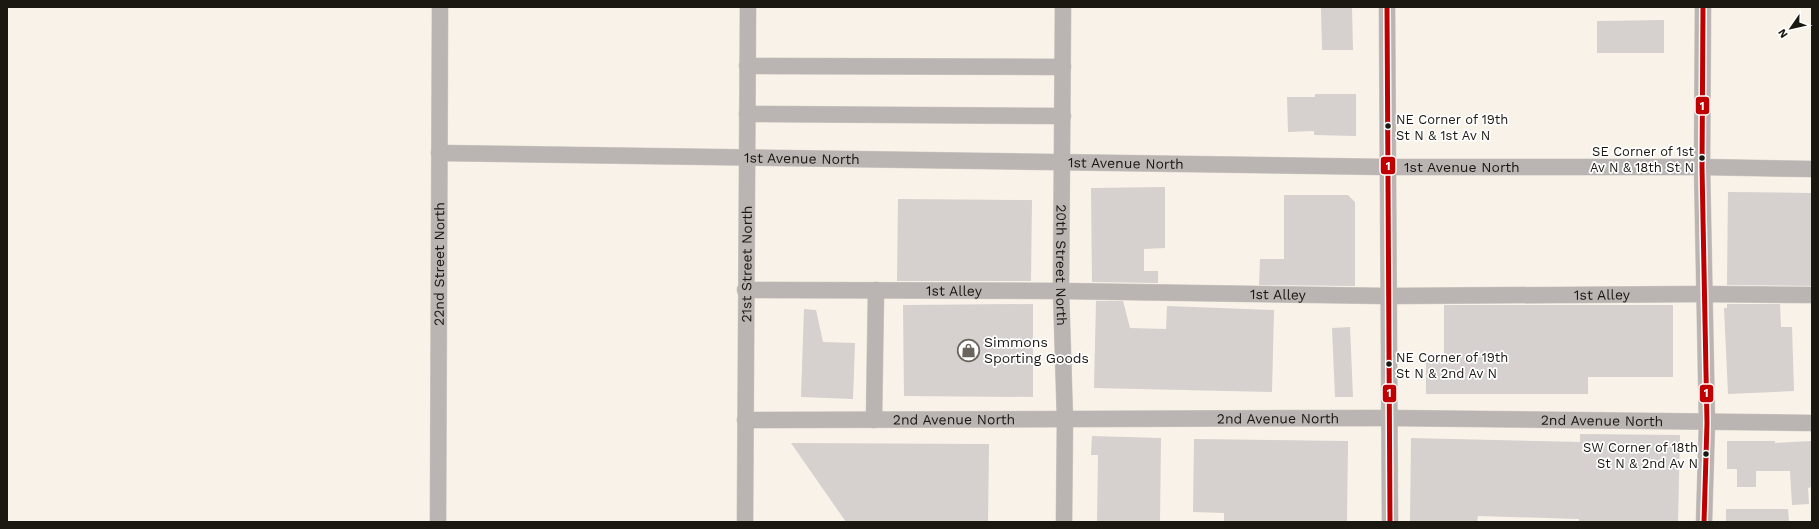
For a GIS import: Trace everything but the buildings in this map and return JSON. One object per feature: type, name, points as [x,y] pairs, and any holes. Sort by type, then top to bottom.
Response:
[{"type":"street","name":"22nd Street North","points":[[438,522],[440,7]]},
{"type":"street","name":"21st Street North","points":[[744,522],[748,7]]},
{"type":"street","name":"20th Street North","points":[[1063,7],[1061,291],[1065,420],[1064,522]]},
{"type":"street","points":[[1387,7],[1390,522]]},
{"type":"street","points":[[1703,7],[1703,294],[1707,423],[1704,522]]},
{"type":"street","points":[[747,66],[1063,67]]},
{"type":"street","points":[[747,114],[1063,116]]},
{"type":"street","name":"1st Avenue North","points":[[439,153],[1388,166],[1702,167],[1812,170]]},
{"type":"street","name":"1st Alley","points":[[745,290],[1061,291],[1388,296],[1812,294]]},
{"type":"street","points":[[874,420],[876,290]]},
{"type":"street","name":"2nd Avenue North","points":[[745,420],[1389,418],[1707,423],[1812,423]]},
{"type":"transit line","name":"1","points":[[1387,7],[1390,522]]},
{"type":"transit line","name":"1","points":[[1703,7],[1702,167],[1707,423],[1704,522]]},
{"type":"place","name":"NE Corner of 19th St N & 1st Av N","points":[[1388,126]]},
{"type":"place","name":"SE Corner of 1st Av N & 18th St N","points":[[1702,158]]},
{"type":"place","name":"Simmons Sporting Goods","points":[[968,350]]},
{"type":"place","name":"NE Corner of 19th St N & 2nd Av N","points":[[1389,364]]},
{"type":"place","name":"SW Corner of 18th St N & 2nd Av N","points":[[1706,454]]}]
